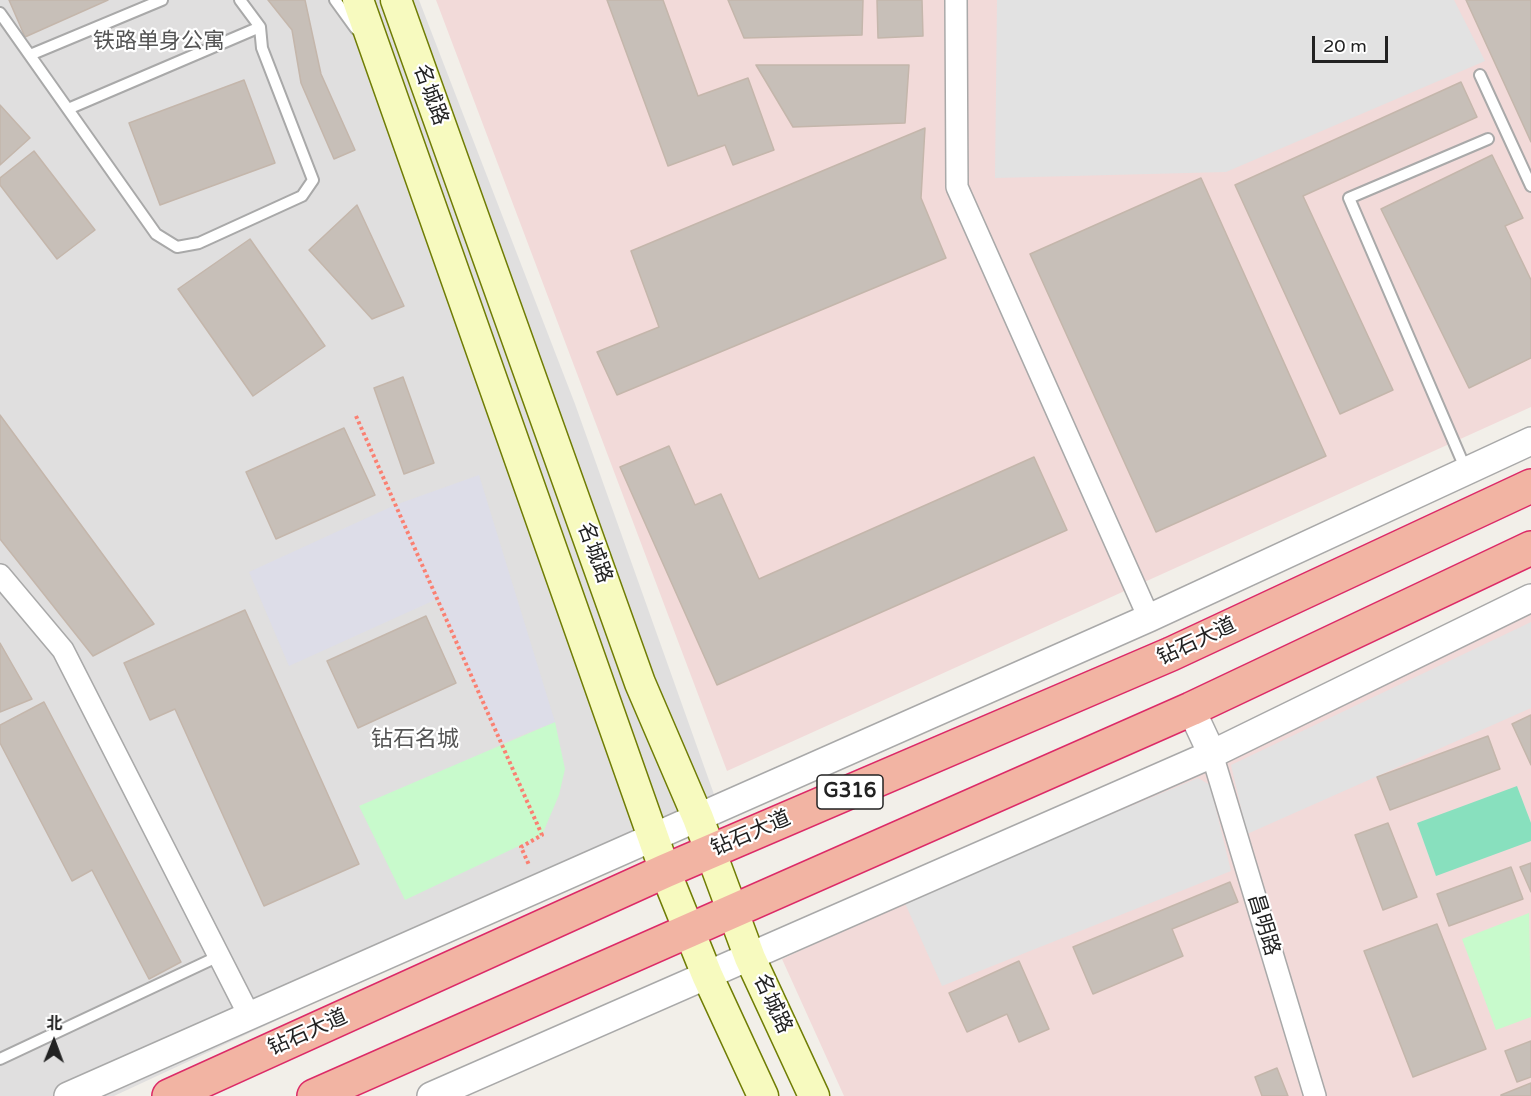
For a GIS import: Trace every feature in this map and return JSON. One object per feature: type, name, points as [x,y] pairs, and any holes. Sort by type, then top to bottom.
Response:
[{"type":"highway","name":"钻石大道","points":[[169,1096],[665,871],[1171,654],[1531,486]]},
{"type":"highway","points":[[314,1096],[1191,709],[1531,548]]},
{"type":"main road","name":"名城路","points":[[358,0],[665,871],[707,975],[763,1096]]},
{"type":"main road","name":"名城路","points":[[396,0],[640,683],[698,818],[750,958],[814,1096]]},
{"type":"street","points":[[956,0],[957,188],[1149,618],[1171,654]]},
{"type":"street","points":[[68,1096],[1149,618],[1531,441]]},
{"type":"street","points":[[1493,458],[1531,450]]},
{"type":"street","points":[[0,574],[63,650],[266,1052]]},
{"type":"street","points":[[431,1096],[1212,754],[1531,598]]},
{"type":"street","points":[[1191,709],[1212,754]]},
{"type":"street","name":"昌明路","points":[[1212,754],[1315,1096]]},
{"type":"lane","points":[[30,55],[162,0]]},
{"type":"lane","points":[[0,13],[156,234],[177,247],[199,243],[302,196],[313,180],[262,48],[260,27],[240,0]]},
{"type":"lane","points":[[335,0],[379,58]]},
{"type":"lane","points":[[68,109],[260,27]]},
{"type":"lane","points":[[1480,75],[1531,186]]},
{"type":"lane","points":[[1467,471],[1350,198],[1488,139]]},
{"type":"lane","points":[[0,1059],[219,956]]},
{"type":"path","points":[[356,416],[542,835],[521,847],[539,888]]},
{"type":"shaded area","points":[[0,0],[419,0],[575,404],[721,814],[114,1096],[0,1096]]},
{"type":"shaded area","points":[[436,0],[1531,0],[1531,407],[727,771]]},
{"type":"shaded area","points":[[997,0],[1454,0],[1485,61],[1226,172],[995,178]]},
{"type":"shaded area","points":[[479,475],[555,722],[501,743],[437,599],[289,666],[249,572],[395,505]]},
{"type":"shaded area","points":[[1531,614],[1531,1096],[844,1096],[782,959]]},
{"type":"shaded area","points":[[1531,622],[1531,708],[1247,834],[1231,765]]},
{"type":"shaded area","points":[[1198,778],[1210,785],[1231,871],[942,986],[904,901]]},
{"type":"green space","points":[[555,722],[565,769],[559,795],[542,835],[405,900],[359,806]]},
{"type":"green space","points":[[1517,786],[1531,823],[1531,841],[1436,876],[1417,823]]},
{"type":"green space","points":[[1529,913],[1531,1017],[1496,1030],[1462,939]]},
{"type":"building","points":[[9,0],[108,0],[25,37]]},
{"type":"building","points":[[268,0],[305,0],[321,74],[355,150],[334,159],[301,83],[292,30]]},
{"type":"building","points":[[607,0],[663,0],[698,96],[748,78],[774,150],[733,165],[725,145],[668,166]]},
{"type":"building","points":[[728,0],[863,0],[862,35],[744,38]]},
{"type":"building","points":[[877,0],[922,0],[923,36],[878,38]]},
{"type":"building","points":[[1466,0],[1531,0],[1531,142]]},
{"type":"building","points":[[756,65],[909,65],[905,123],[793,127]]},
{"type":"building","points":[[244,80],[275,163],[160,205],[129,123]]},
{"type":"building","points":[[1461,82],[1477,117],[1303,196],[1393,390],[1340,414],[1235,185]]},
{"type":"building","points":[[0,105],[30,138],[0,165]]},
{"type":"building","points":[[925,128],[921,198],[946,258],[617,395],[597,352],[659,327],[631,251]]},
{"type":"building","points":[[34,151],[95,230],[57,259],[0,185],[0,178]]},
{"type":"building","points":[[1492,155],[1523,218],[1505,226],[1531,280],[1531,358],[1469,388],[1381,209]]},
{"type":"building","points":[[1201,178],[1326,456],[1156,532],[1030,254]]},
{"type":"building","points":[[357,205],[404,306],[372,319],[309,250]]},
{"type":"building","points":[[250,239],[325,346],[253,396],[178,289]]},
{"type":"building","points":[[403,377],[434,463],[404,474],[374,388]]},
{"type":"building","points":[[0,415],[154,624],[93,656],[0,539]]},
{"type":"building","points":[[344,428],[375,495],[276,539],[246,472]]},
{"type":"building","points":[[669,446],[695,505],[721,494],[759,579],[1034,457],[1067,530],[717,685],[620,467]]},
{"type":"building","points":[[245,610],[359,864],[264,906],[175,709],[150,720],[124,663]]},
{"type":"building","points":[[426,616],[456,683],[358,728],[327,661]]},
{"type":"building","points":[[0,643],[32,699],[0,712]]},
{"type":"building","points":[[44,702],[181,962],[149,979],[92,870],[72,881],[0,743],[0,725]]},
{"type":"building","points":[[1531,715],[1531,765],[1512,724]]},
{"type":"building","points":[[1488,736],[1500,769],[1390,810],[1377,777]]},
{"type":"building","points":[[1388,823],[1417,897],[1383,910],[1355,835]]},
{"type":"building","points":[[1531,863],[1531,892],[1520,867]]},
{"type":"building","points":[[1511,867],[1523,899],[1449,926],[1437,894]]},
{"type":"building","points":[[1230,882],[1238,902],[1172,929],[1183,956],[1093,994],[1073,947]]},
{"type":"building","points":[[1437,924],[1486,1049],[1413,1077],[1364,951]]},
{"type":"building","points":[[1019,961],[1049,1029],[1019,1042],[1007,1014],[967,1032],[949,993]]},
{"type":"building","points":[[1531,1041],[1531,1077],[1517,1082],[1505,1051]]},
{"type":"building","points":[[1277,1068],[1288,1096],[1262,1096],[1255,1077]]},
{"type":"building","points":[[1531,1083],[1531,1096],[1501,1096],[1501,1095]]},
{"type":"district","name":"铁路单身公寓","points":[[159,42]]},
{"type":"district","name":"钻石名城","points":[[415,740]]}]
